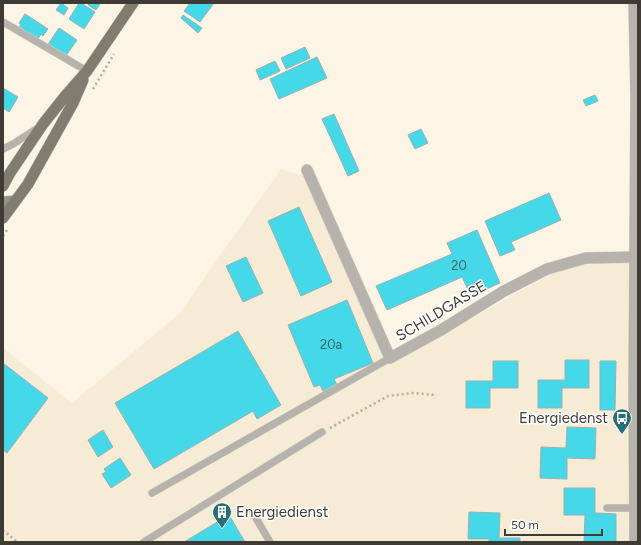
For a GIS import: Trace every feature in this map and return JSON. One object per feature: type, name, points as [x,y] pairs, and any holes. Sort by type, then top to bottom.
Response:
[{"type":"main road","points":[[3,186],[43,124],[66,94],[87,71],[133,3]]},
{"type":"main road","points":[[3,218],[28,184],[73,102],[87,71]]},
{"type":"main road","points":[[3,202],[15,201]]},
{"type":"street","points":[[634,3],[637,97],[635,257],[635,542]]},
{"type":"street","name":"SCHILDGASSE","points":[[307,170],[390,358],[442,330],[504,291],[547,269],[586,258],[635,257]]},
{"type":"lane","points":[[3,22],[87,71]]},
{"type":"lane","points":[[3,149],[43,124]]},
{"type":"lane","points":[[152,492],[390,358]]},
{"type":"lane","points":[[144,542],[322,432]]},
{"type":"lane","points":[[607,508],[635,508]]},
{"type":"lane","points":[[253,513],[270,542]]},
{"type":"path","points":[[322,432],[388,396],[413,393],[435,395]]},
{"type":"path","points":[[3,530],[17,542]]},
{"type":"shaded area","points":[[281,169],[304,176],[388,365],[562,268],[638,257],[638,542],[3,542],[3,348],[72,403],[179,314]]},
{"type":"building","points":[[61,3],[68,8],[64,15],[56,10]]},
{"type":"building","points":[[79,3],[95,12],[84,29],[69,19]]},
{"type":"building","points":[[89,3],[100,4],[96,10],[88,5]]},
{"type":"building","points":[[190,3],[214,3],[200,22],[184,11]]},
{"type":"building","points":[[25,14],[48,29],[43,36],[41,34],[37,40],[18,29],[21,24],[19,23]]},
{"type":"building","points":[[183,15],[202,28],[198,33],[181,18]]},
{"type":"building","points":[[59,28],[77,40],[65,57],[47,46]]},
{"type":"building","points":[[305,47],[310,58],[286,69],[281,58]]},
{"type":"building","points":[[317,57],[327,78],[279,99],[270,79]]},
{"type":"building","points":[[275,61],[280,71],[260,80],[256,70]]},
{"type":"building","points":[[3,88],[18,97],[9,112],[3,108]]},
{"type":"building","points":[[595,95],[598,101],[586,106],[583,100]]},
{"type":"building","points":[[334,114],[359,171],[348,176],[322,119]]},
{"type":"building","points":[[421,129],[428,143],[415,149],[408,135]]},
{"type":"building","points":[[549,193],[561,220],[511,242],[515,250],[500,256],[485,221]]},
{"type":"building","points":[[299,207],[332,282],[301,296],[268,221]]},
{"type":"building","points":[[477,230],[500,283],[471,296],[462,277],[387,310],[376,286],[452,254],[447,243]]},
{"type":"building","points":[[246,257],[263,293],[243,302],[226,266]]},
{"type":"building","points":[[347,300],[373,363],[334,379],[337,385],[323,391],[320,385],[314,387],[288,325]]},
{"type":"building","points":[[238,331],[281,405],[257,419],[253,411],[154,469],[115,403]]},
{"type":"building","points":[[565,360],[589,360],[589,388],[562,388],[562,408],[538,408],[538,380],[565,380]]},
{"type":"building","points":[[493,361],[518,361],[518,388],[490,388],[490,408],[466,408],[466,381],[493,381]]},
{"type":"building","points":[[600,361],[616,361],[615,410],[600,410]]},
{"type":"building","points":[[3,363],[48,398],[7,453],[3,450]]},
{"type":"building","points":[[567,427],[596,428],[595,459],[567,458],[567,479],[540,478],[541,447],[566,448]]},
{"type":"building","points":[[103,430],[113,447],[98,457],[88,440]]},
{"type":"building","points":[[120,458],[131,475],[111,488],[102,474],[106,472],[104,469]]},
{"type":"building","points":[[564,488],[595,488],[595,513],[616,514],[616,542],[584,542],[585,515],[564,515]]},
{"type":"building","points":[[469,512],[500,513],[499,538],[520,538],[520,542],[489,542],[489,539],[468,539]]},
{"type":"building","name":"Energiedienst","points":[[229,515],[245,542],[184,542]]},
{"type":"place","name":"Energiedenst","points":[[622,435]]},
{"type":"place","name":"Energiedienst","points":[[222,529]]}]
